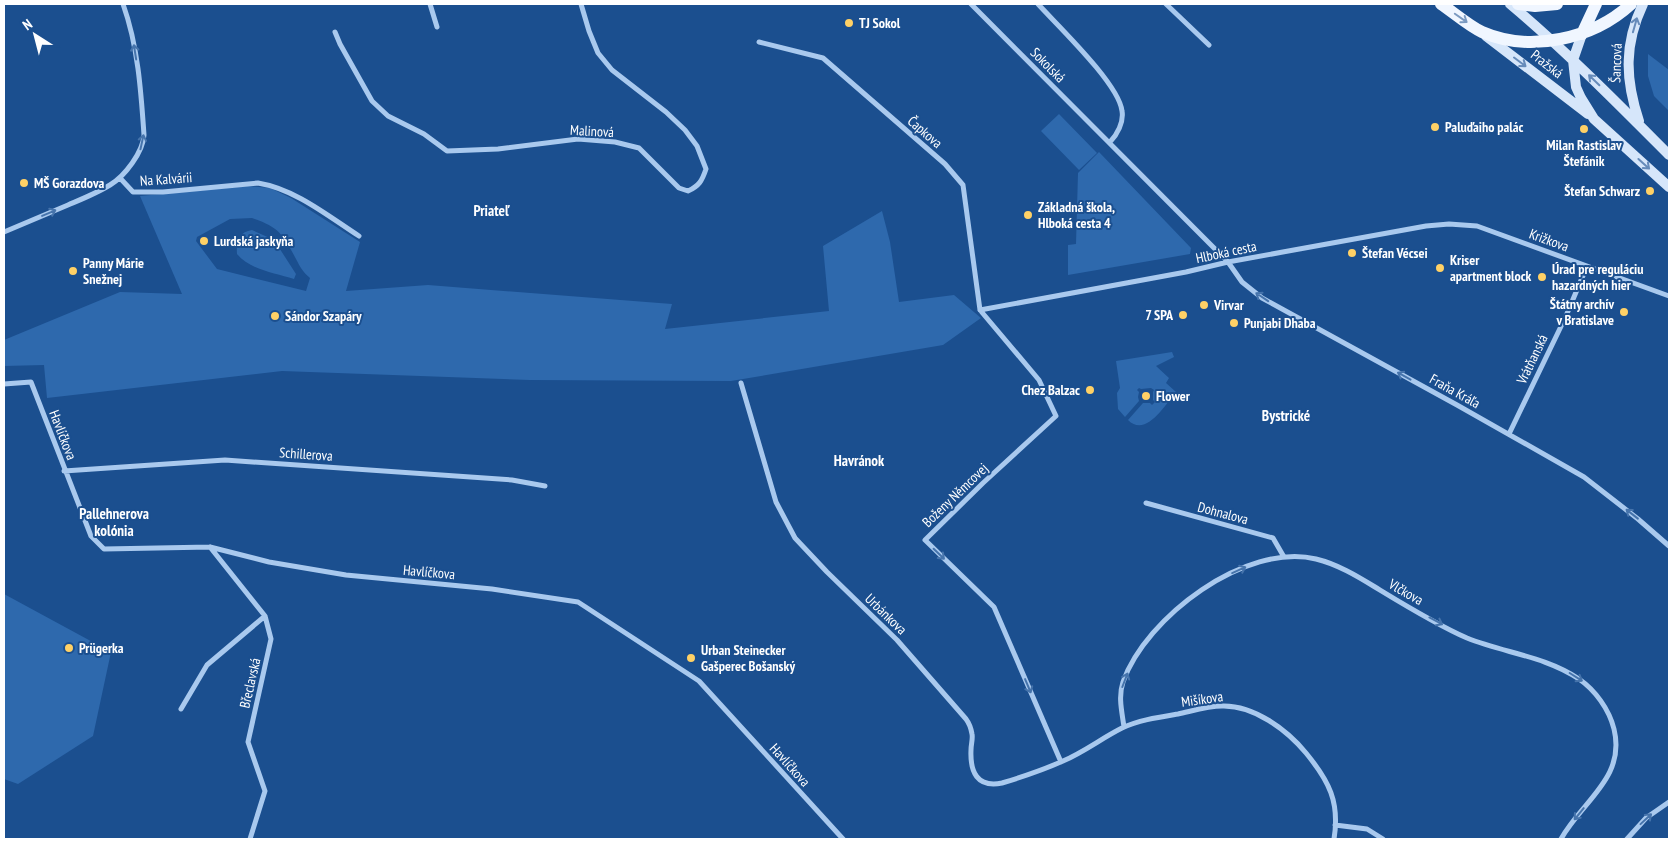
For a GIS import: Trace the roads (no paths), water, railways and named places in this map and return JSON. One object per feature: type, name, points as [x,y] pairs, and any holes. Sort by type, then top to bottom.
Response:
[{"type":"main road","name":"Pražská","points":[[1441,4],[1482,32],[1594,119]]},
{"type":"main road","name":"Pražská","points":[[1510,4],[1553,40],[1669,154]]},
{"type":"main road","points":[[1518,4],[1535,6],[1557,4]]},
{"type":"main road","points":[[1596,4],[1582,34],[1574,60],[1576,87],[1594,119],[1669,187]]},
{"type":"main road","name":"Šancová","points":[[1553,40],[1582,34],[1612,18],[1631,4]]},
{"type":"main road","name":"Šancová","points":[[1640,124],[1631,98],[1628,79],[1628,58],[1631,39],[1643,4]]},
{"type":"main road","name":"Pražská","points":[[1482,32],[1516,41],[1553,40]]},
{"type":"street","name":"Na Kalvárii","points":[[123,4],[133,36],[144,135],[140,152],[120,178],[133,192],[163,192],[258,182],[272,185],[313,206],[359,236]]},
{"type":"street","points":[[430,4],[437,27]]},
{"type":"street","name":"Malinová","points":[[335,32],[372,101],[388,116],[424,134],[448,151],[498,149],[578,139],[615,142],[639,148],[679,188],[688,191],[696,187],[702,181],[706,169],[697,146],[685,130],[666,112],[612,70],[598,53],[581,4]]},
{"type":"street","name":"Sokolská","points":[[971,4],[1228,262]]},
{"type":"street","points":[[1038,4],[1092,62],[1117,96],[1123,112],[1117,134],[1110,142]]},
{"type":"street","points":[[1166,4],[1210,45]]},
{"type":"street","name":"Čapkova","points":[[760,42],[822,58],[946,164],[962,185],[980,310]]},
{"type":"street","points":[[4,232],[90,195],[120,178]]},
{"type":"street","name":"Hlboká cesta","points":[[980,310],[1426,226],[1449,224],[1477,226]]},
{"type":"street","name":"Križkova","points":[[1477,226],[1669,296]]},
{"type":"street","name":"Fraňa Kráľa","points":[[1228,262],[1242,282],[1262,298],[1584,477],[1669,546]]},
{"type":"street","name":"Vrátňanská","points":[[1509,434],[1566,316],[1587,266]]},
{"type":"street","name":"Boženy Němcovej","points":[[980,310],[1039,380],[1056,416],[983,483],[925,540],[994,607],[1061,762]]},
{"type":"street","name":"Havlíčkova","points":[[4,384],[31,382],[64,471],[91,536],[104,549],[210,547],[269,562],[346,575],[492,589],[578,602],[700,680],[843,839]]},
{"type":"street","name":"Urbánkova","points":[[741,383],[776,502],[795,538],[897,640],[966,719],[972,735],[970,764],[976,777],[982,782],[995,785],[1061,762]]},
{"type":"street","name":"Schillerova","points":[[64,471],[225,460],[512,480],[545,486]]},
{"type":"street","name":"Dohnalova","points":[[1146,503],[1273,538],[1284,557]]},
{"type":"street","name":"Břeclavská","points":[[210,547],[265,616],[271,639],[248,742],[265,791],[250,839]]},
{"type":"street","name":"Vlčkova","points":[[1124,727],[1120,697],[1123,682],[1142,648],[1157,627],[1175,610],[1212,583],[1254,563],[1284,557],[1316,558],[1352,574],[1467,638],[1564,670],[1584,683],[1593,692],[1606,709],[1611,720],[1615,737],[1616,755],[1607,779],[1566,830],[1561,839]]},
{"type":"street","points":[[181,709],[207,665],[265,616]]},
{"type":"street","name":"Mišíkova","points":[[1061,762],[1124,727],[1162,717],[1222,706],[1241,708],[1257,713],[1270,721],[1301,748],[1322,773],[1330,788],[1336,812],[1334,839]]},
{"type":"street","points":[[1627,839],[1646,818],[1669,802]]},
{"type":"street","points":[[1335,825],[1367,829],[1383,839]]},
{"type":"place","name":"TJ Sokol","points":[[849,23]]},
{"type":"place","name":"Paluďaiho palác","points":[[1435,127]]},
{"type":"place","name":"Milan Rastislav Štefánik","points":[[1584,129]]},
{"type":"place","name":"MŠ Gorazdova","points":[[24,183]]},
{"type":"place","name":"Štefan Schwarz","points":[[1650,191]]},
{"type":"place","name":"Základná škola, Hlboká cesta 4","points":[[1028,215]]},
{"type":"place","name":"Lurdská jaskyňa","points":[[204,241]]},
{"type":"place","name":"Štefan Vécsei","points":[[1352,253]]},
{"type":"place","name":"Kriser apartment block","points":[[1440,268]]},
{"type":"place","name":"Panny Márie Snežnej","points":[[73,271]]},
{"type":"place","name":"Úrad pre reguláciu hazardných hier","points":[[1542,277]]},
{"type":"place","name":"Virvar","points":[[1204,305]]},
{"type":"place","name":"Štátny archív v Bratislave","points":[[1624,312]]},
{"type":"place","name":"7 SPA","points":[[1183,315]]},
{"type":"place","name":"Sándor Szapáry","points":[[275,316]]},
{"type":"place","name":"Punjabi Dhaba","points":[[1234,323]]},
{"type":"place","name":"Chez Balzac","points":[[1090,390]]},
{"type":"place","name":"Flower","points":[[1146,396]]},
{"type":"place","name":"Prügerka","points":[[69,648]]},
{"type":"place","name":"Urban Steinecker Gašperec Bošanský","points":[[691,658]]},
{"type":"district","name":"Priateľ","points":[[491,211]]},
{"type":"district","name":"Bystrické","points":[[1286,416]]},
{"type":"district","name":"Havránok","points":[[859,461]]},
{"type":"district","name":"Pallehnerova kolónia","points":[[114,522]]}]
